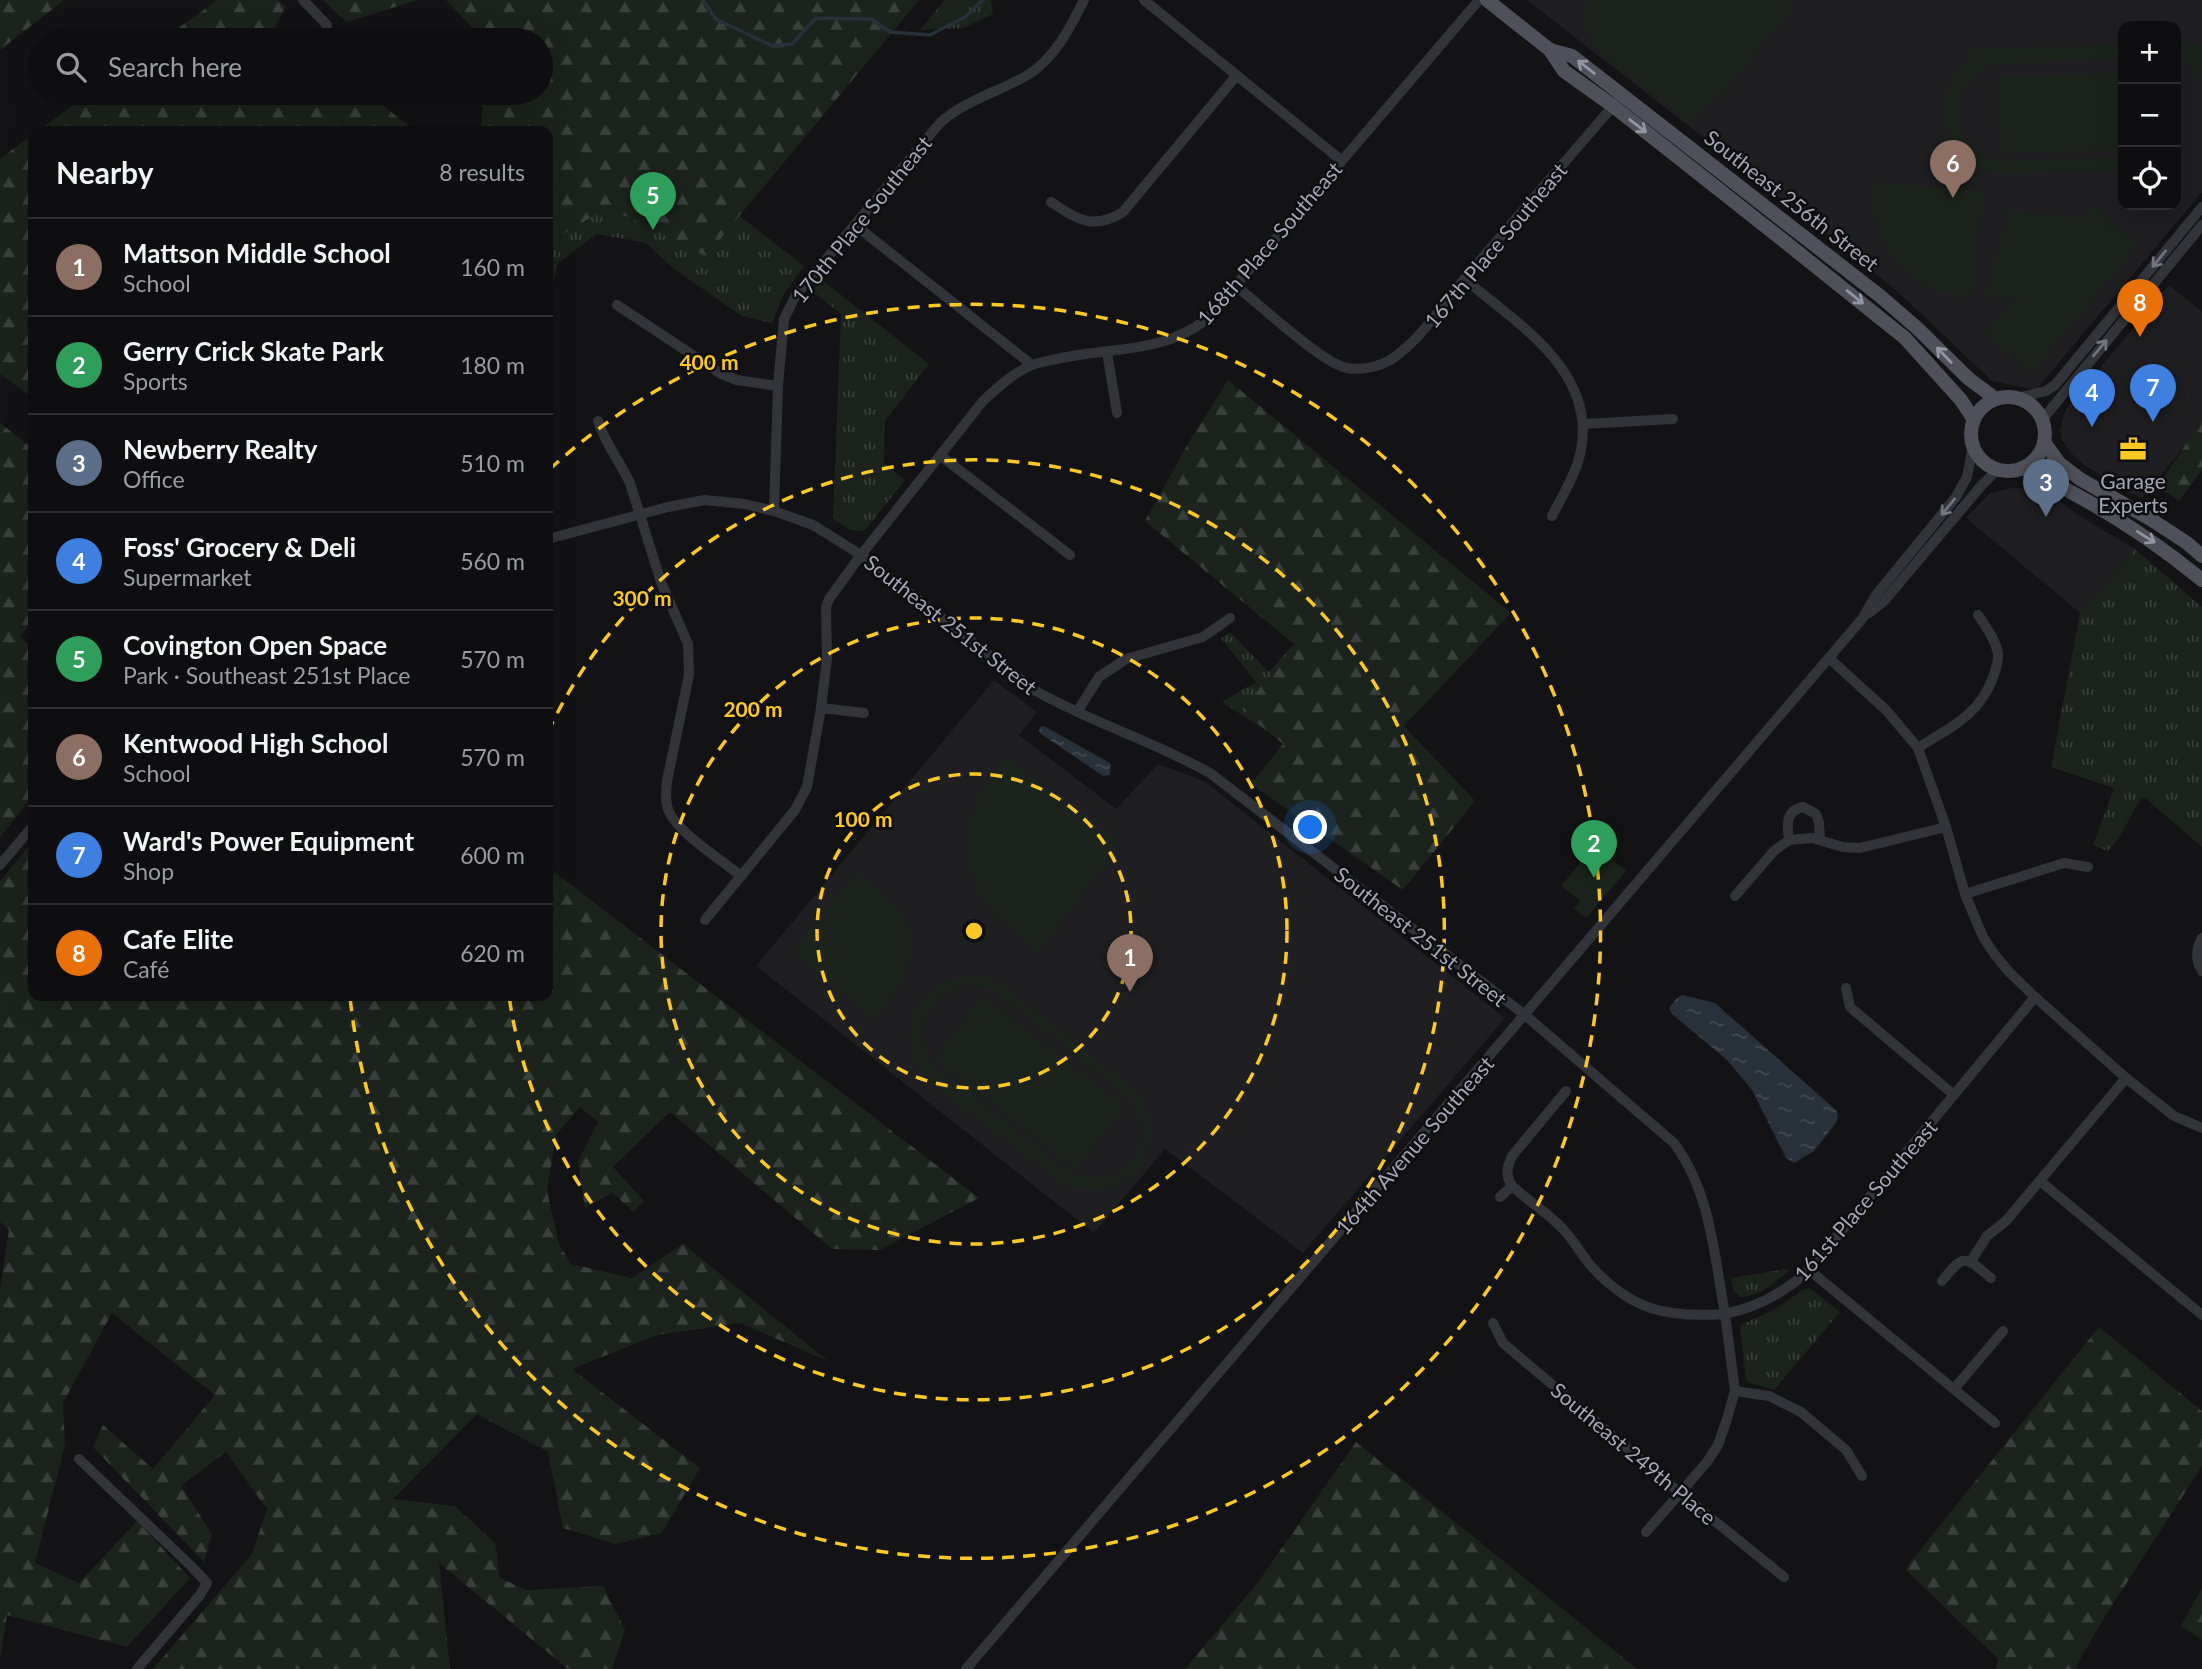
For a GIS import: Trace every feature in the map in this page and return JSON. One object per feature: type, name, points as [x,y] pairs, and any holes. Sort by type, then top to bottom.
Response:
[{"type":"main road","name":"Southeast 256th Street","points":[[1487,0],[1550,50],[1564,71],[1905,338],[1961,400],[1974,420]]},
{"type":"main road","name":"Southeast 256th Street","points":[[1550,50],[1572,56],[1839,262],[1916,327],[1969,379],[1996,399]]},
{"type":"main road","points":[[1815,265],[1822,262],[1839,262]]},
{"type":"main road","points":[[2016,398],[2027,402],[2036,410],[2045,431],[2044,442],[2040,453],[2022,468],[2010,471],[1998,469],[1979,456],[1973,446],[1971,428],[1979,411],[1987,404],[1996,399],[2016,398]]},
{"type":"main road","points":[[2044,442],[2060,463],[2080,479],[2152,520],[2202,556]]},
{"type":"main road","points":[[2022,468],[2084,499],[2163,548],[2202,579]]},
{"type":"street","points":[[303,0],[327,25]]},
{"type":"street","name":"170th Place Southeast","points":[[774,511],[778,386],[784,319],[790,304],[940,123],[968,102],[1027,76],[1041,65],[1054,52],[1071,27],[1084,0]]},
{"type":"street","points":[[1144,0],[1341,160]]},
{"type":"street","name":"168th Place Southeast","points":[[705,919],[794,810],[807,787],[827,658],[826,607],[829,598],[983,401],[1003,383],[1032,365],[1069,356],[1153,345],[1195,329],[1236,286],[1479,0]]},
{"type":"street","points":[[1051,202],[1078,220],[1104,222],[1123,212],[1237,75]]},
{"type":"street","name":"167th Place Southeast","points":[[1236,286],[1327,360],[1346,368],[1383,365],[1401,353],[1420,334],[1464,279],[1613,107]]},
{"type":"street","points":[[2016,398],[2046,391],[2055,385],[2202,206]]},
{"type":"street","points":[[855,225],[1032,365]]},
{"type":"street","points":[[2042,420],[2202,225]]},
{"type":"street","points":[[1464,279],[1535,337],[1562,368],[1576,393],[1583,424],[1578,462],[1552,516]]},
{"type":"street","points":[[617,305],[721,374],[737,380],[778,386]]},
{"type":"street","points":[[1107,352],[1117,413]]},
{"type":"street","points":[[1583,424],[1673,419]]},
{"type":"street","points":[[598,421],[603,438],[626,475],[661,582],[688,644],[690,675],[667,781],[668,810],[677,825],[741,876]]},
{"type":"street","name":"164th Avenue Southeast","points":[[966,1669],[1862,619],[1876,595],[1956,497],[1967,477],[1973,446]]},
{"type":"street","points":[[941,456],[1070,555]]},
{"type":"street","name":"164th Avenue Southeast","points":[[1862,619],[1885,600],[1998,469]]},
{"type":"street","name":"Southeast 251st Street","points":[[553,538],[705,500],[745,504],[774,511],[813,525],[862,555],[1034,690],[1210,773],[1525,1016],[1674,1143],[1686,1159],[1702,1194],[1725,1314]]},
{"type":"street","points":[[1918,748],[1967,717],[1978,707],[1988,691],[1996,672],[1998,655],[1992,636],[1978,615]]},
{"type":"street","points":[[1077,712],[1100,677],[1126,659],[1203,637],[1230,618]]},
{"type":"street","points":[[1829,658],[1886,711],[1918,748],[1946,827],[1965,894],[1983,937],[1995,955],[2035,997],[2126,1078],[2174,1116],[2202,1128]]},
{"type":"street","points":[[821,708],[864,713]]},
{"type":"street","points":[[1789,839],[1787,819],[1793,811],[1802,807],[1812,810],[1818,818],[1820,839]]},
{"type":"street","points":[[1735,896],[1774,851],[1789,839],[1820,839],[1843,847],[1860,848],[1946,827]]},
{"type":"street","points":[[0,865],[28,832]]},
{"type":"street","points":[[1965,894],[2064,863],[2088,867]]},
{"type":"street","points":[[2202,939],[2198,945],[2197,958],[2202,971]]},
{"type":"street","points":[[1846,988],[1850,1007],[1954,1095]]},
{"type":"street","name":"161st Place Southeast","points":[[1512,1186],[1562,1227],[1609,1284],[1644,1306],[1688,1316],[1725,1314],[1748,1308],[1778,1295],[1808,1270],[2035,997]]},
{"type":"street","points":[[1971,1261],[1987,1236],[2006,1221],[2126,1078]]},
{"type":"street","points":[[1500,1197],[1512,1186],[1507,1178],[1507,1168],[1512,1156],[1566,1091]]},
{"type":"street","points":[[2040,1181],[2202,1315]]},
{"type":"street","points":[[1941,1281],[1958,1262],[1971,1261],[1991,1278]]},
{"type":"street","points":[[1808,1270],[1995,1423]]},
{"type":"street","points":[[1646,1532],[1707,1462],[1718,1445],[1735,1391],[1725,1314]]},
{"type":"street","name":"Southeast 249th Place","points":[[1493,1323],[1503,1343],[1784,1577]]},
{"type":"street","points":[[1954,1389],[2003,1331]]},
{"type":"street","points":[[1735,1391],[1769,1396],[1801,1412],[1846,1450],[1862,1476]]},
{"type":"street","points":[[79,1459],[207,1583],[200,1595],[136,1669]]},
{"type":"shaded area","points":[[1527,0],[2202,0],[2202,192],[2036,390],[1992,381],[1898,292]]},
{"type":"shaded area","points":[[2169,285],[2202,312],[2202,425],[2142,498],[2083,464],[2062,440],[2060,430],[2066,409]]},
{"type":"shaded area","points":[[2012,488],[2035,489],[2050,494],[2083,518],[2135,549],[2080,613],[1966,518],[1990,493]]},
{"type":"shaded area","points":[[994,680],[1037,712],[1019,735],[1116,809],[1158,764],[1204,781],[1505,1018],[1303,1253],[1165,1149],[1094,1233],[756,966]]},
{"type":"green space","points":[[0,0],[64,0],[28,28],[0,50]]},
{"type":"green space","points":[[217,0],[277,0],[286,6],[274,28],[178,28]]},
{"type":"green space","points":[[323,0],[418,0],[346,22]]},
{"type":"green space","points":[[446,0],[919,0],[706,256],[607,207],[553,241],[553,126],[481,126],[483,105],[553,105],[553,28],[473,28]]},
{"type":"green space","points":[[945,0],[991,0],[993,14],[964,28],[920,30]]},
{"type":"green space","points":[[1588,0],[1789,0],[1790,11],[1724,92],[1689,123],[1594,47],[1585,23]]},
{"type":"green space","points":[[2202,43],[2202,77],[2181,62],[2181,44]]},
{"type":"green space","points":[[2118,45],[2118,59],[1996,64],[1979,72],[1967,84],[1960,98],[1958,113],[1960,128],[1968,142],[1981,153],[1998,161],[2118,157],[2118,171],[2013,174],[1993,173],[1975,166],[1961,154],[1950,138],[1944,112],[1952,81],[1967,62],[1967,49]]},
{"type":"green space","points":[[2118,73],[2118,150],[1999,153],[1997,76]]},
{"type":"green space","points":[[74,105],[382,105],[409,126],[45,126]]},
{"type":"green space","points":[[629,130],[804,266],[783,295],[772,323],[742,316],[674,269],[646,243],[597,234],[558,263],[553,284],[553,220]]},
{"type":"green space","points":[[28,138],[28,394],[0,374],[0,159]]},
{"type":"green space","points":[[1875,182],[1983,191],[1971,298],[1936,290],[1922,283],[1899,264],[1882,238],[1877,224],[1874,206]]},
{"type":"green space","points":[[2093,205],[2139,243],[2031,373],[1985,334],[2016,297],[1985,298],[2009,210],[2081,219]]},
{"type":"green space","points":[[822,280],[929,364],[885,421],[884,463],[905,480],[865,530],[861,531],[848,529],[833,519],[841,314],[812,291]]},
{"type":"green space","points":[[1228,380],[1511,613],[1404,726],[1475,801],[1403,890],[1251,784],[1283,744],[1242,710],[1295,645],[1145,521],[1189,442]]},
{"type":"green space","points":[[2202,420],[2202,470],[2179,501],[2158,486]]},
{"type":"green space","points":[[0,423],[28,445],[28,625],[20,637],[28,644],[28,802],[0,837]]},
{"type":"green space","points":[[2135,549],[2202,607],[2202,847],[2145,798],[2140,800],[2108,851],[2093,845],[2114,788],[2051,767],[2080,613]]},
{"type":"green space","points":[[1230,632],[1269,672],[1292,646],[1328,675],[1276,737],[1222,702],[1256,682],[1221,638]]},
{"type":"green space","points":[[1005,758],[1116,839],[1115,849],[1039,952],[985,906],[971,873],[967,849],[970,820],[979,796]]},
{"type":"green space","points":[[1595,845],[1626,871],[1586,918],[1574,909],[1580,901],[1561,886]]},
{"type":"green space","points":[[28,847],[28,1001],[553,1001],[553,871],[979,1198],[880,1250],[832,1249],[670,1112],[613,1167],[644,1201],[634,1212],[612,1193],[585,1208],[578,1161],[598,1122],[580,1107],[556,1135],[547,1191],[559,1244],[571,1264],[632,1278],[683,1244],[828,1361],[740,1323],[657,1335],[572,1369],[700,1468],[662,1533],[615,1544],[563,1528],[548,1452],[477,1414],[393,1499],[455,1506],[495,1543],[500,1578],[527,1590],[603,1586],[625,1630],[612,1669],[568,1669],[439,1563],[450,1669],[153,1669],[252,1554],[267,1509],[226,1452],[181,1486],[212,1534],[204,1562],[93,1447],[103,1425],[153,1469],[215,1395],[112,1313],[63,1403],[65,1445],[35,1563],[79,1583],[137,1521],[190,1578],[127,1647],[7,1615],[0,1658],[0,1289],[9,1230],[0,1222],[0,881]]},
{"type":"green space","points":[[857,872],[890,900],[908,923],[910,948],[906,976],[875,1020],[797,957],[795,946]]},
{"type":"green space","points":[[963,976],[998,982],[1137,1091],[1148,1112],[1151,1133],[1147,1152],[1138,1168],[1124,1181],[1106,1189],[1085,1190],[1062,1184],[933,1085],[922,1072],[916,1064],[910,1041],[913,1018],[924,998],[932,990],[942,983]],"holes":[[[974,985],[1000,995],[1130,1098],[1139,1115],[1142,1131],[1132,1160],[1121,1170],[1107,1176],[1090,1178],[1072,1174],[934,1066],[926,1052],[923,1038],[927,1012],[945,993]]]},
{"type":"green space","points":[[982,996],[1125,1106],[1076,1169],[934,1059]]},
{"type":"green space","points":[[1787,1269],[1788,1272],[1778,1280],[1753,1295],[1740,1297],[1733,1290],[1731,1278]]},
{"type":"green space","points":[[1809,1288],[1840,1312],[1774,1390],[1748,1382],[1740,1327]]},
{"type":"green space","points":[[2099,1327],[2202,1411],[2202,1466],[2074,1669],[1996,1669],[1998,1659],[1905,1569]]},
{"type":"green space","points":[[1356,1442],[1637,1669],[1185,1669],[1256,1585]]},
{"type":"green space","points":[[2202,1588],[2202,1640],[2181,1626]]},
{"type":"water","points":[[1044,726],[1111,764],[1110,775],[1103,776],[1041,734],[1040,727]]},
{"type":"water","points":[[1682,995],[1715,1003],[1837,1111],[1835,1124],[1814,1151],[1794,1163],[1786,1158],[1752,1090],[1727,1060],[1672,1014],[1669,1008]]},
{"type":"waterway","points":[[703,0],[716,19],[772,46],[792,44],[816,18],[871,19],[890,32],[930,35],[965,17],[983,0]]},
{"type":"place","name":"Kentwood High School","points":[[1953,198]]},
{"type":"place","name":"Covington Open Space","points":[[653,230]]},
{"type":"place","name":"Cafe Elite","points":[[2140,337]]},
{"type":"place","name":"Ward's Power Equipment","points":[[2153,422]]},
{"type":"place","name":"Foss' Grocery & Deli","points":[[2092,427]]},
{"type":"place","name":"Garage Experts","points":[[2133,449]]},
{"type":"place","name":"Newberry Realty","points":[[2046,517]]},
{"type":"place","name":"Gerry Crick Skate Park","points":[[1594,878]]},
{"type":"place","name":"Mattson Middle School","points":[[1130,992]]}]
